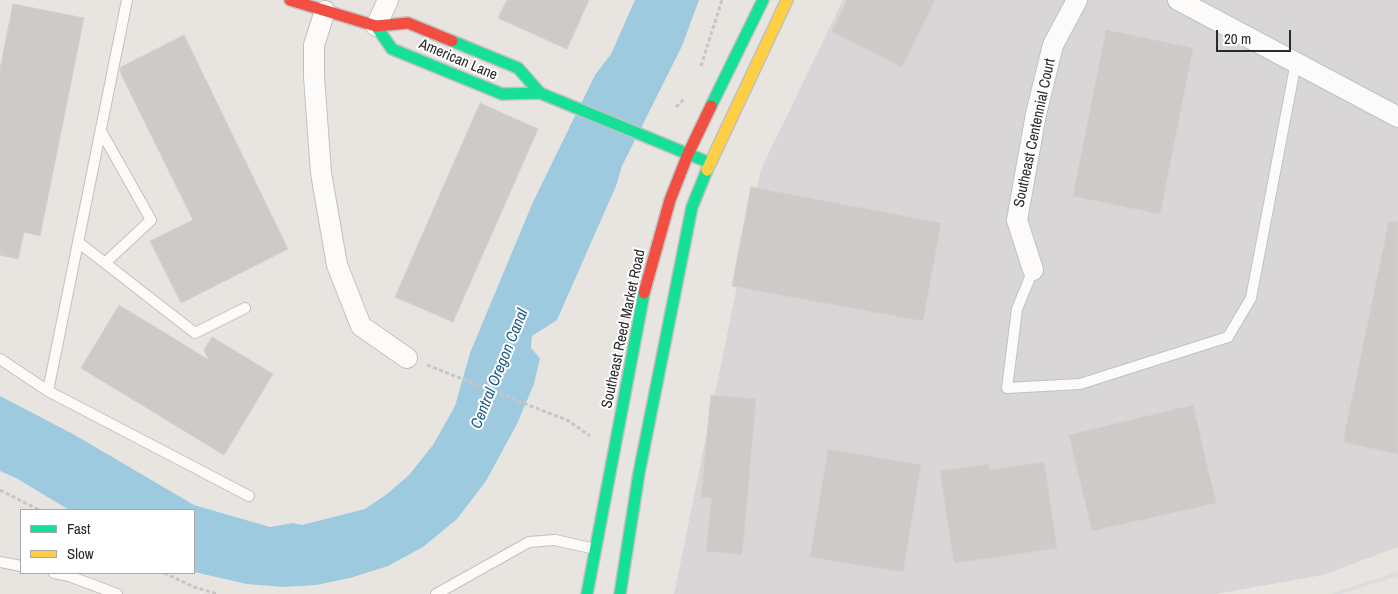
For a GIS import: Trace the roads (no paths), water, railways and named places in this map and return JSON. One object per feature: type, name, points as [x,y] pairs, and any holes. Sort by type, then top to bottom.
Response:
[{"type":"main road","name":"American Lane","points":[[290,0],[376,26],[408,23],[518,68],[540,93]]},
{"type":"main road","name":"Southeast Reed Market Road","points":[[587,594],[647,277],[670,200],[688,154],[763,0]]},
{"type":"main road","points":[[620,594],[639,473],[690,215],[710,163],[787,0]]},
{"type":"main road","name":"American Lane","points":[[376,26],[392,48],[502,94],[540,93],[710,163]]},
{"type":"street","points":[[376,26],[388,0]]},
{"type":"street","name":"Southeast Centennial Court","points":[[1034,270],[1016,220],[1036,114],[1054,45],[1077,0]]},
{"type":"street","points":[[1178,0],[1398,117]]},
{"type":"street","points":[[325,11],[314,45],[314,78],[321,173],[337,265],[361,326],[408,358]]},
{"type":"lane","points":[[48,391],[127,0]]},
{"type":"lane","points":[[1034,270],[1017,309],[1007,388],[1080,384],[1228,337],[1251,298],[1296,62]]},
{"type":"lane","points":[[101,131],[151,220],[105,262]]},
{"type":"lane","points":[[78,242],[196,333],[245,308]]},
{"type":"lane","points":[[0,359],[48,391],[249,496]]},
{"type":"lane","points":[[436,594],[529,542],[555,540],[596,549]]},
{"type":"lane","points":[[0,562],[20,566]]},
{"type":"lane","points":[[59,574],[117,594]]},
{"type":"water","name":"Central Oregon Canal","points":[[635,0],[699,0],[682,46],[622,166],[616,186],[557,320],[532,336],[531,348],[540,358],[534,384],[517,424],[486,481],[457,519],[423,547],[388,566],[350,578],[316,585],[284,587],[247,584],[195,572],[195,509],[67,509],[16,478],[0,471],[0,396],[73,434],[194,505],[270,527],[293,523],[302,525],[365,509],[387,494],[409,475],[433,445],[455,406],[470,353],[533,202],[595,75],[611,54]]},
{"type":"railway","points":[[1335,594],[1398,574]]}]
